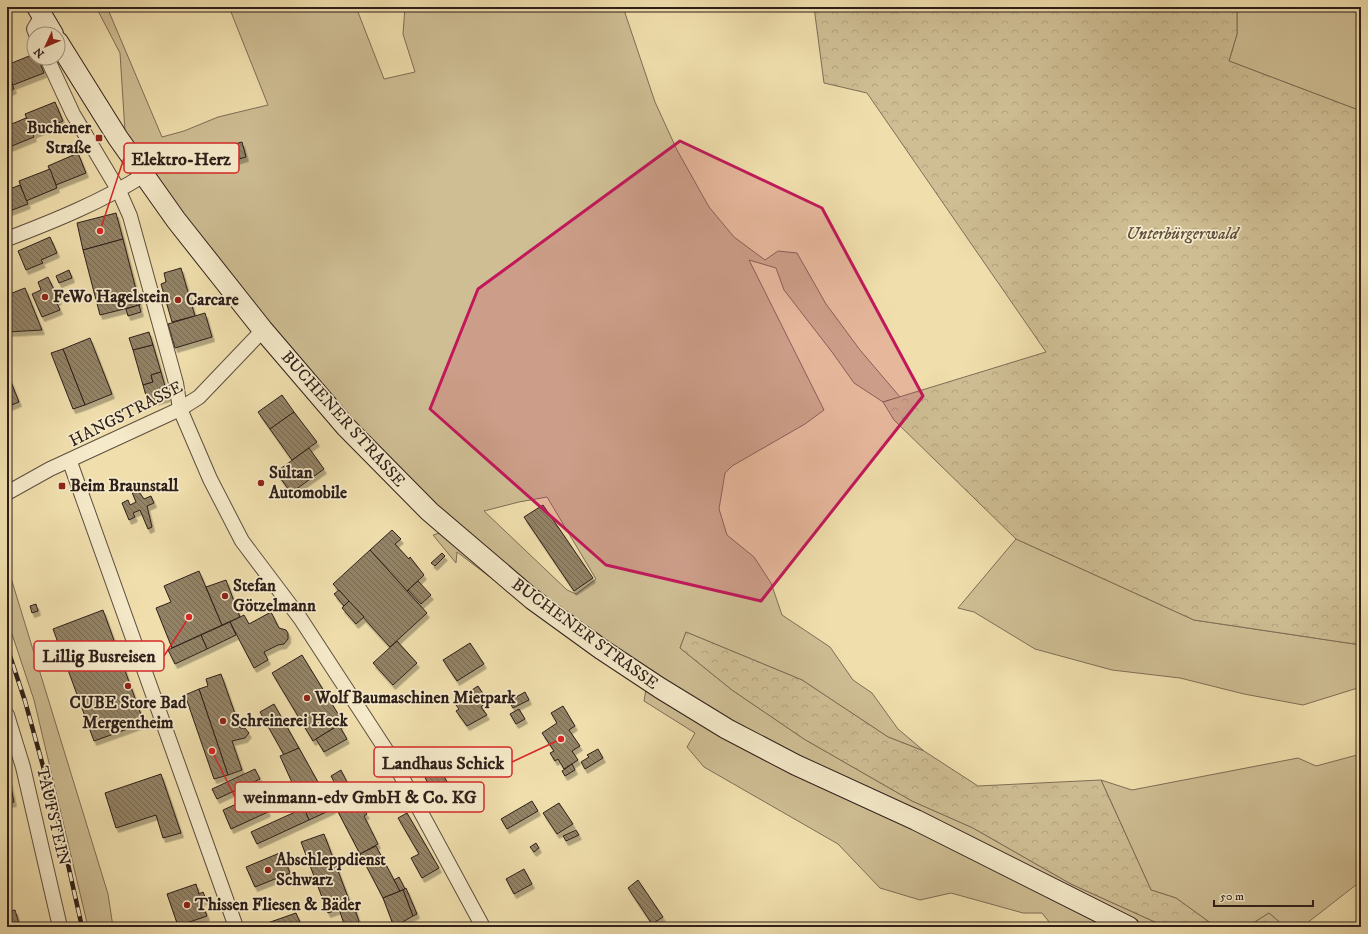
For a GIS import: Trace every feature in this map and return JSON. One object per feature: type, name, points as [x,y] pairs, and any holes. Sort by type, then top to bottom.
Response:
[{"type":"main road","name":"BUCHENER STRASSE","points":[[66,55],[118,138],[176,220],[263,330],[346,427],[430,512],[532,599],[601,649],[708,718],[796,765],[916,820],[1129,927]]},
{"type":"street","points":[[51,66],[72,114],[119,191],[130,216],[176,383],[180,409],[210,479],[242,541],[300,618],[392,759],[483,927]]},
{"type":"street","points":[[7,239],[57,220],[119,191],[144,175]]},
{"type":"street","name":"HANGSTRASSE","points":[[7,493],[50,469],[70,462],[180,409],[199,397],[263,330]]},
{"type":"street","points":[[70,462],[236,927]]},
{"type":"street","name":"TAUFSTEIN","points":[[7,714],[23,767],[60,927]]},
{"type":"highlighted area","points":[[680,141],[822,208],[923,396],[761,601],[606,565],[430,409],[478,289]]},
{"type":"green space","points":[[96,7],[107,7],[162,137],[184,131],[218,117],[268,105],[229,7],[356,7],[384,79],[415,72],[403,34],[405,7],[626,7],[625,13],[655,102],[677,150],[709,207],[734,237],[765,260],[778,251],[797,253],[826,304],[860,350],[900,397],[883,402],[854,383],[784,290],[776,268],[749,260],[824,410],[805,424],[732,466],[725,473],[719,509],[727,535],[754,557],[771,583],[782,615],[830,647],[853,680],[872,693],[898,729],[924,751],[888,737],[802,680],[686,632],[680,648],[732,690],[804,739],[912,801],[973,828],[1071,884],[1166,927],[1053,927],[1042,913],[1023,913],[951,893],[920,900],[880,888],[838,844],[704,767],[687,747],[695,733],[644,701],[646,689],[507,590],[457,552],[456,563],[433,535],[450,530],[263,330],[153,170],[125,132],[120,53]],"holes":[[[547,497],[596,579],[576,594],[567,590],[484,511]]]},
{"type":"green space","name":"Unterbürgerwald","points":[[814,7],[1237,7],[1237,34],[1229,61],[1361,111],[1361,645],[1194,620],[1016,539],[894,420],[883,402],[1046,352],[867,93],[824,83]]},
{"type":"green space","points":[[1237,7],[1361,7],[1361,111],[1229,61],[1237,34]]},
{"type":"green space","points":[[1016,539],[1194,620],[1361,645],[1361,687],[1303,705],[1244,694],[1180,678],[1112,670],[1035,649],[974,612],[958,608]]},
{"type":"green space","points":[[7,565],[108,894],[113,927],[88,927],[34,700],[7,619]]},
{"type":"green space","points":[[686,632],[802,680],[888,737],[924,751],[978,786],[1101,780],[1151,890],[1176,898],[1216,927],[1166,927],[1071,884],[973,828],[912,801],[804,739],[732,690],[680,648]]},
{"type":"green space","points":[[1361,754],[1361,881],[1302,927],[1285,927],[1269,913],[1247,927],[1216,927],[1176,898],[1151,890],[1101,780],[1132,790],[1298,758],[1316,766]]},
{"type":"green space","points":[[1269,913],[1285,927],[1247,927]]},
{"type":"building","points":[[26,57],[26,66],[41,66],[44,73],[13,85],[7,71],[7,65]]},
{"type":"building","points":[[7,71],[14,89],[7,92]]},
{"type":"building","points":[[55,102],[63,121],[33,134],[25,114]]},
{"type":"building","points":[[26,118],[34,137],[7,148],[7,126]]},
{"type":"building","points":[[242,142],[246,157],[225,163],[221,148]]},
{"type":"building","points":[[78,153],[86,173],[56,185],[48,166]]},
{"type":"building","points":[[50,169],[57,188],[26,201],[19,181]]},
{"type":"building","points":[[20,185],[28,204],[7,212],[7,190]]},
{"type":"building","points":[[116,213],[123,239],[83,250],[77,223]]},
{"type":"building","points":[[50,237],[57,253],[41,260],[43,263],[26,270],[18,251]]},
{"type":"building","points":[[123,239],[140,305],[100,315],[83,250]]},
{"type":"building","name":"Carcare","points":[[181,268],[195,316],[172,322],[161,284],[166,282],[164,273]]},
{"type":"building","points":[[69,270],[72,278],[59,283],[56,276]]},
{"type":"building","name":"FeWo Hagelstein","points":[[48,277],[59,300],[56,301],[60,310],[42,317],[32,294],[41,290],[38,282]]},
{"type":"building","points":[[25,288],[42,330],[7,332],[7,295]]},
{"type":"building","points":[[139,305],[141,312],[128,316],[126,309]]},
{"type":"building","points":[[205,313],[212,337],[175,348],[168,324]]},
{"type":"building","points":[[149,332],[153,345],[133,350],[129,338]]},
{"type":"building","points":[[90,338],[112,394],[85,405],[63,349]]},
{"type":"building","points":[[153,345],[161,372],[151,375],[153,382],[143,385],[133,350]]},
{"type":"building","points":[[63,349],[85,405],[73,409],[51,353]]},
{"type":"building","points":[[7,372],[19,402],[7,407]]},
{"type":"building","points":[[161,372],[168,397],[148,403],[143,385],[153,382],[151,375]]},
{"type":"building","points":[[282,395],[294,412],[270,429],[258,412]]},
{"type":"building","points":[[294,412],[317,442],[292,460],[270,429]]},
{"type":"building","points":[[309,448],[324,469],[291,493],[276,472]]},
{"type":"building","points":[[133,483],[144,499],[151,496],[154,503],[147,506],[152,527],[148,529],[140,510],[133,513],[135,517],[129,520],[122,503],[128,500],[130,505],[136,502],[129,485]]},
{"type":"building","points":[[543,505],[593,578],[574,591],[524,517]]},
{"type":"building","points":[[392,530],[401,539],[395,544],[409,559],[410,557],[424,575],[407,591],[370,550]]},
{"type":"building","points":[[370,550],[427,613],[390,647],[333,584]]},
{"type":"building","points":[[442,553],[445,556],[435,566],[431,563]]},
{"type":"building","points":[[199,571],[222,625],[172,648],[156,608],[171,602],[164,586]]},
{"type":"building","points":[[226,580],[240,617],[222,625],[206,587]]},
{"type":"building","points":[[418,581],[431,595],[421,604],[408,590]]},
{"type":"building","points":[[339,590],[349,601],[344,606],[334,594]]},
{"type":"building","points":[[349,601],[364,617],[356,624],[342,608]]},
{"type":"building","points":[[36,604],[38,611],[32,613],[30,606]]},
{"type":"building","points":[[103,610],[144,723],[94,741],[53,629]]},
{"type":"building","points":[[271,612],[279,628],[286,630],[288,633],[288,639],[284,644],[278,645],[264,652],[268,660],[254,668],[230,622],[244,615],[249,624]]},
{"type":"building","points":[[230,622],[236,635],[207,649],[201,635]]},
{"type":"building","points":[[201,635],[207,649],[175,664],[168,650]]},
{"type":"building","points":[[397,641],[417,663],[393,685],[373,663]]},
{"type":"building","points":[[470,643],[484,664],[457,681],[443,660]]},
{"type":"building","name":"Wolf Baumaschinen Mietpark","points":[[302,655],[343,722],[313,741],[272,673]]},
{"type":"building","name":"Schreinerei Heck","points":[[221,674],[240,728],[245,728],[249,733],[245,738],[232,741],[242,770],[228,775],[199,689],[208,686],[206,679]]},
{"type":"building","points":[[478,686],[484,695],[487,696],[485,703],[481,703],[483,705],[481,707],[487,715],[467,726],[456,711],[459,709],[456,705],[463,700],[461,697]]},
{"type":"building","points":[[199,689],[228,775],[214,779],[185,695]]},
{"type":"building","points":[[525,692],[529,700],[513,708],[509,701]]},
{"type":"building","points":[[274,704],[299,748],[284,755],[260,712]]},
{"type":"building","points":[[563,706],[575,726],[569,730],[580,746],[572,751],[578,760],[564,769],[558,759],[555,761],[550,753],[554,751],[542,733],[557,723],[551,713]]},
{"type":"building","points":[[519,709],[525,719],[516,724],[510,714]]},
{"type":"building","points":[[339,725],[347,739],[324,752],[316,739]]},
{"type":"building","points":[[299,748],[333,809],[309,820],[280,756]]},
{"type":"building","points":[[598,749],[603,758],[585,769],[581,762],[589,757],[587,755]]},
{"type":"building","points":[[441,761],[445,771],[442,772],[447,782],[431,790],[422,771]]},
{"type":"building","points":[[572,764],[575,770],[565,776],[562,771]]},
{"type":"building","points":[[255,769],[260,779],[217,799],[212,789]]},
{"type":"building","points":[[341,770],[355,798],[345,803],[331,776]]},
{"type":"building","points":[[161,774],[181,833],[163,838],[156,815],[116,828],[105,793]]},
{"type":"building","points":[[7,778],[9,778],[14,802],[7,803]]},
{"type":"building","points":[[259,794],[268,812],[231,829],[223,810]]},
{"type":"building","points":[[354,798],[361,811],[364,810],[367,814],[364,816],[378,844],[360,854],[336,808]]},
{"type":"building","points":[[532,801],[538,811],[507,829],[501,819]]},
{"type":"building","points":[[559,803],[573,824],[557,834],[543,813]]},
{"type":"building","points":[[304,808],[309,820],[257,844],[251,832]]},
{"type":"building","points":[[407,813],[439,868],[422,878],[411,858],[419,854],[398,818]]},
{"type":"building","points":[[576,830],[579,835],[566,841],[563,836]]},
{"type":"building","points":[[324,834],[351,905],[328,913],[301,842]]},
{"type":"building","points":[[536,843],[539,848],[534,852],[530,847]]},
{"type":"building","points":[[376,846],[400,891],[383,898],[360,854]]},
{"type":"building","name":"Abschleppdienst Schwarz","points":[[282,852],[290,873],[255,887],[246,867]]},
{"type":"building","points":[[524,869],[532,884],[514,894],[506,879]]},
{"type":"building","points":[[399,877],[405,889],[400,891],[394,880]]},
{"type":"building","points":[[638,880],[663,917],[652,924],[628,888]]},
{"type":"building","points":[[196,884],[199,894],[203,892],[206,899],[201,901],[207,916],[178,926],[167,894]]},
{"type":"building","points":[[406,888],[417,914],[413,916],[403,890]]},
{"type":"building","points":[[403,890],[413,916],[394,927],[383,898]]},
{"type":"building","points":[[353,904],[361,927],[345,927],[339,909]]},
{"type":"building","points":[[15,910],[20,927],[7,927],[7,912]]},
{"type":"building","points":[[296,913],[302,927],[259,927],[259,926]]},
{"type":"railway","points":[[7,647],[25,701],[59,824],[82,927]]},
{"type":"place","name":"Buchener Straße","points":[[99,138]]},
{"type":"place","name":"Elektro-Herz","points":[[100,231]]},
{"type":"place","name":"FeWo Hagelstein","points":[[45,297]]},
{"type":"place","name":"Carcare","points":[[178,300]]},
{"type":"place","name":"Sultan Automobile","points":[[261,483]]},
{"type":"place","name":"Beim Braunstall","points":[[62,486]]},
{"type":"place","name":"Stefan Götzelmann","points":[[225,596]]},
{"type":"place","name":"Lillig Busreisen","points":[[189,617]]},
{"type":"place","name":"CUBE Store Bad Mergentheim","points":[[128,686]]},
{"type":"place","name":"Wolf Baumaschinen Mietpark","points":[[307,698]]},
{"type":"place","name":"Schreinerei Heck","points":[[223,721]]},
{"type":"place","name":"Landhaus Schick","points":[[561,739]]},
{"type":"place","name":"weinmann-edv GmbH & Co. KG","points":[[212,751]]},
{"type":"place","name":"Abschleppdienst Schwarz","points":[[268,870]]},
{"type":"place","name":"Thissen Fliesen & Bäder","points":[[187,905]]}]
